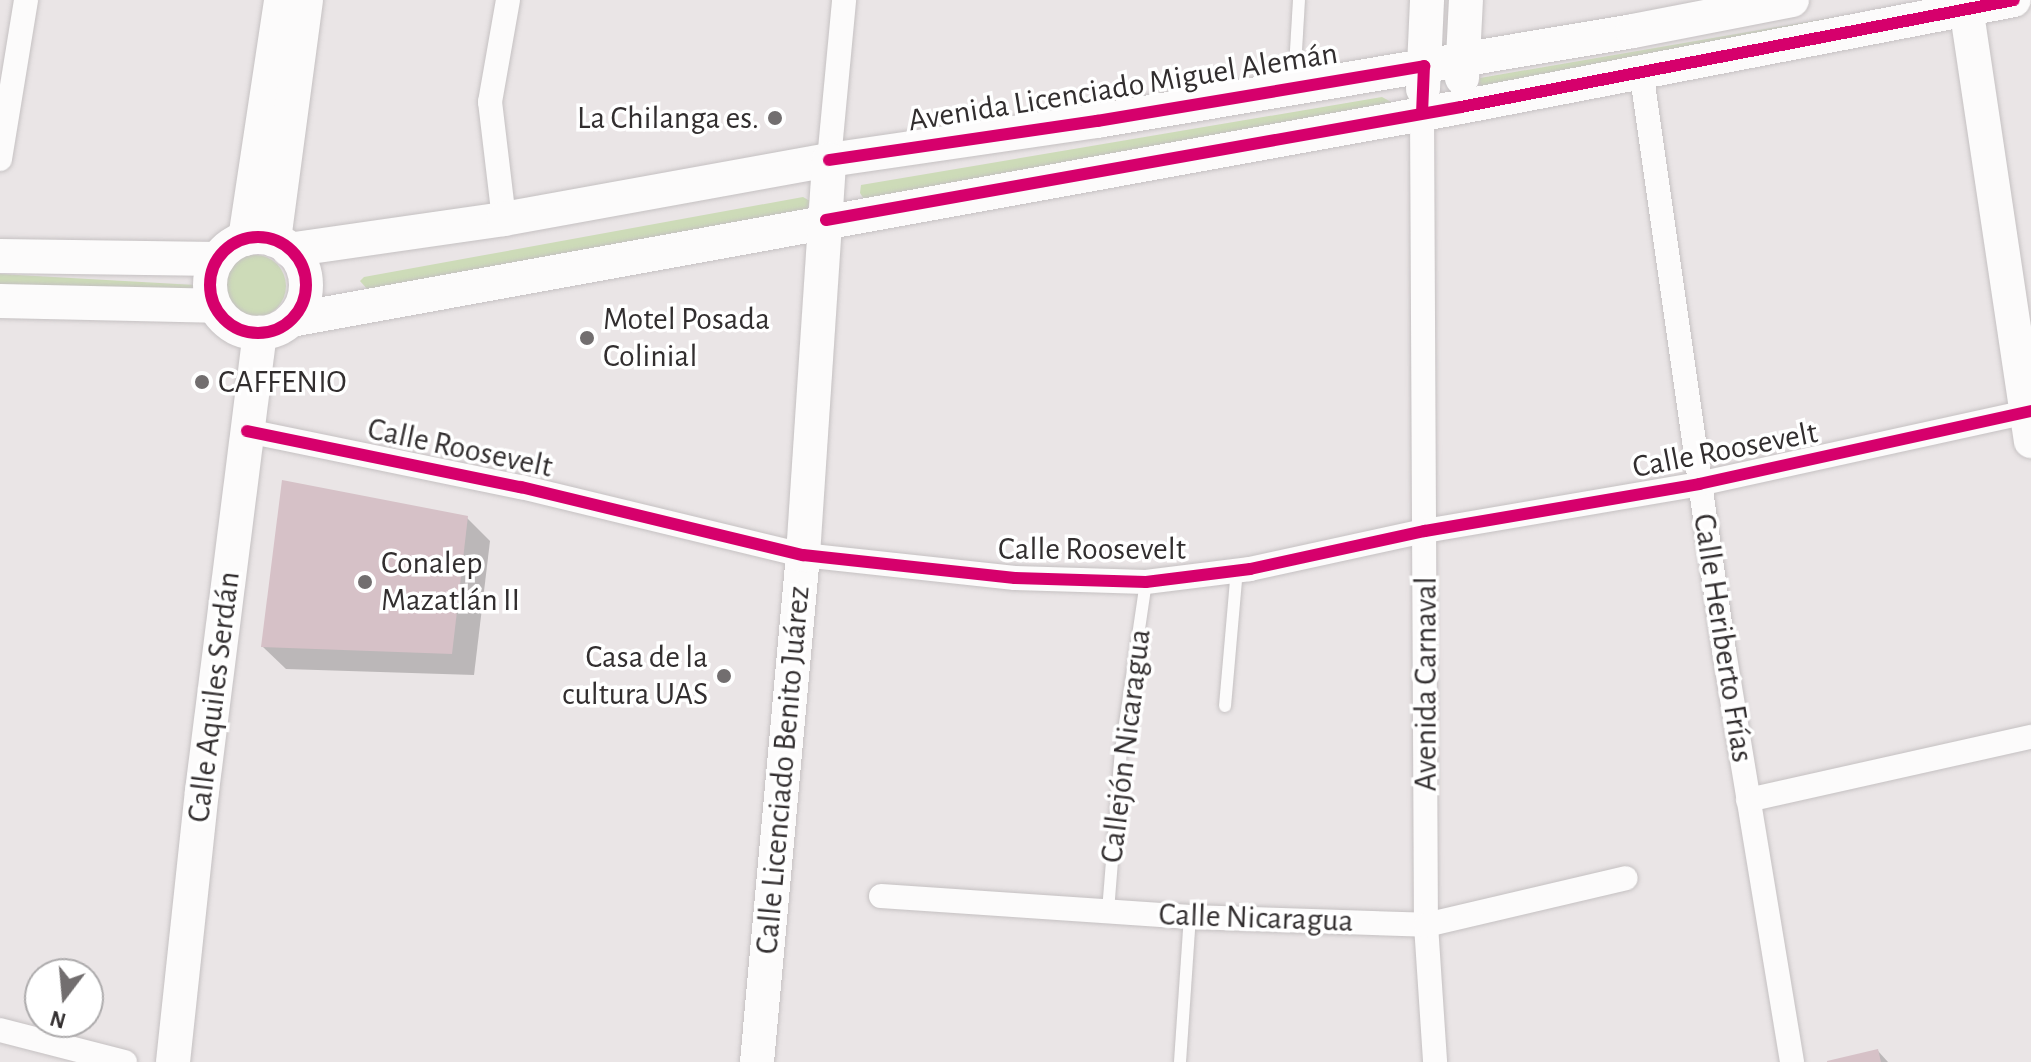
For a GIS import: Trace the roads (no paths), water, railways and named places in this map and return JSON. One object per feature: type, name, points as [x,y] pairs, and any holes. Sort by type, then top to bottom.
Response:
[{"type":"main road","points":[[256,247],[281,0]]},
{"type":"main road","points":[[306,0],[256,247],[210,288],[214,306],[232,325],[260,333],[271,332],[291,320],[826,220],[1461,107],[1641,70],[1926,18],[1965,3],[2014,0]]},
{"type":"main road","points":[[1422,113],[1427,0]]},
{"type":"main road","points":[[1461,107],[1466,0]]},
{"type":"main road","name":"Avenida Licenciado Miguel Alemán","points":[[0,256],[256,247],[504,219],[829,160],[1097,121],[1792,0]]},
{"type":"main road","points":[[1965,3],[2030,422]]},
{"type":"main road","name":"Calle Licenciado Benito Juárez","points":[[757,1062],[803,555],[829,160]]},
{"type":"main road","points":[[256,247],[299,262],[306,292],[291,320]]},
{"type":"main road","points":[[0,301],[214,306]]},
{"type":"main road","name":"Calle Aquiles Serdán","points":[[173,1062],[260,333]]},
{"type":"street","points":[[0,159],[26,0]]},
{"type":"street","points":[[504,219],[490,102],[508,0]]},
{"type":"street","name":"Calle Licenciado Benito Juárez","points":[[829,160],[844,0]]},
{"type":"street","name":"Calle Heriberto Frías","points":[[1641,70],[1699,484],[1792,1062]]},
{"type":"street","name":"Avenida Carnaval","points":[[1422,113],[1426,925],[1435,1062]]},
{"type":"street","name":"Calle Roosevelt","points":[[247,431],[521,487],[803,555],[1015,578],[1146,582],[1237,570],[1425,531],[2030,422]]},
{"type":"street","points":[[1748,800],[2031,737]]},
{"type":"street","name":"Calle Nicaragua","points":[[881,896],[1190,917],[1426,925],[1626,878]]},
{"type":"street","points":[[0,1030],[125,1062]]},
{"type":"lane","points":[[1293,87],[1299,0]]},
{"type":"lane","points":[[1225,706],[1237,570]]},
{"type":"lane","name":"Callejón Nicaragua","points":[[1108,911],[1121,751],[1146,582]]},
{"type":"lane","points":[[1180,1062],[1190,917]]},
{"type":"place","name":"La Chilanga es.","points":[[775,118]]},
{"type":"place","name":"Motel Posada Colinial","points":[[587,338]]},
{"type":"place","name":"CAFFENIO","points":[[202,382]]},
{"type":"place","name":"Conalep Mazatlán II","points":[[365,582]]},
{"type":"place","name":"Casa de la cultura UAS","points":[[724,676]]}]
